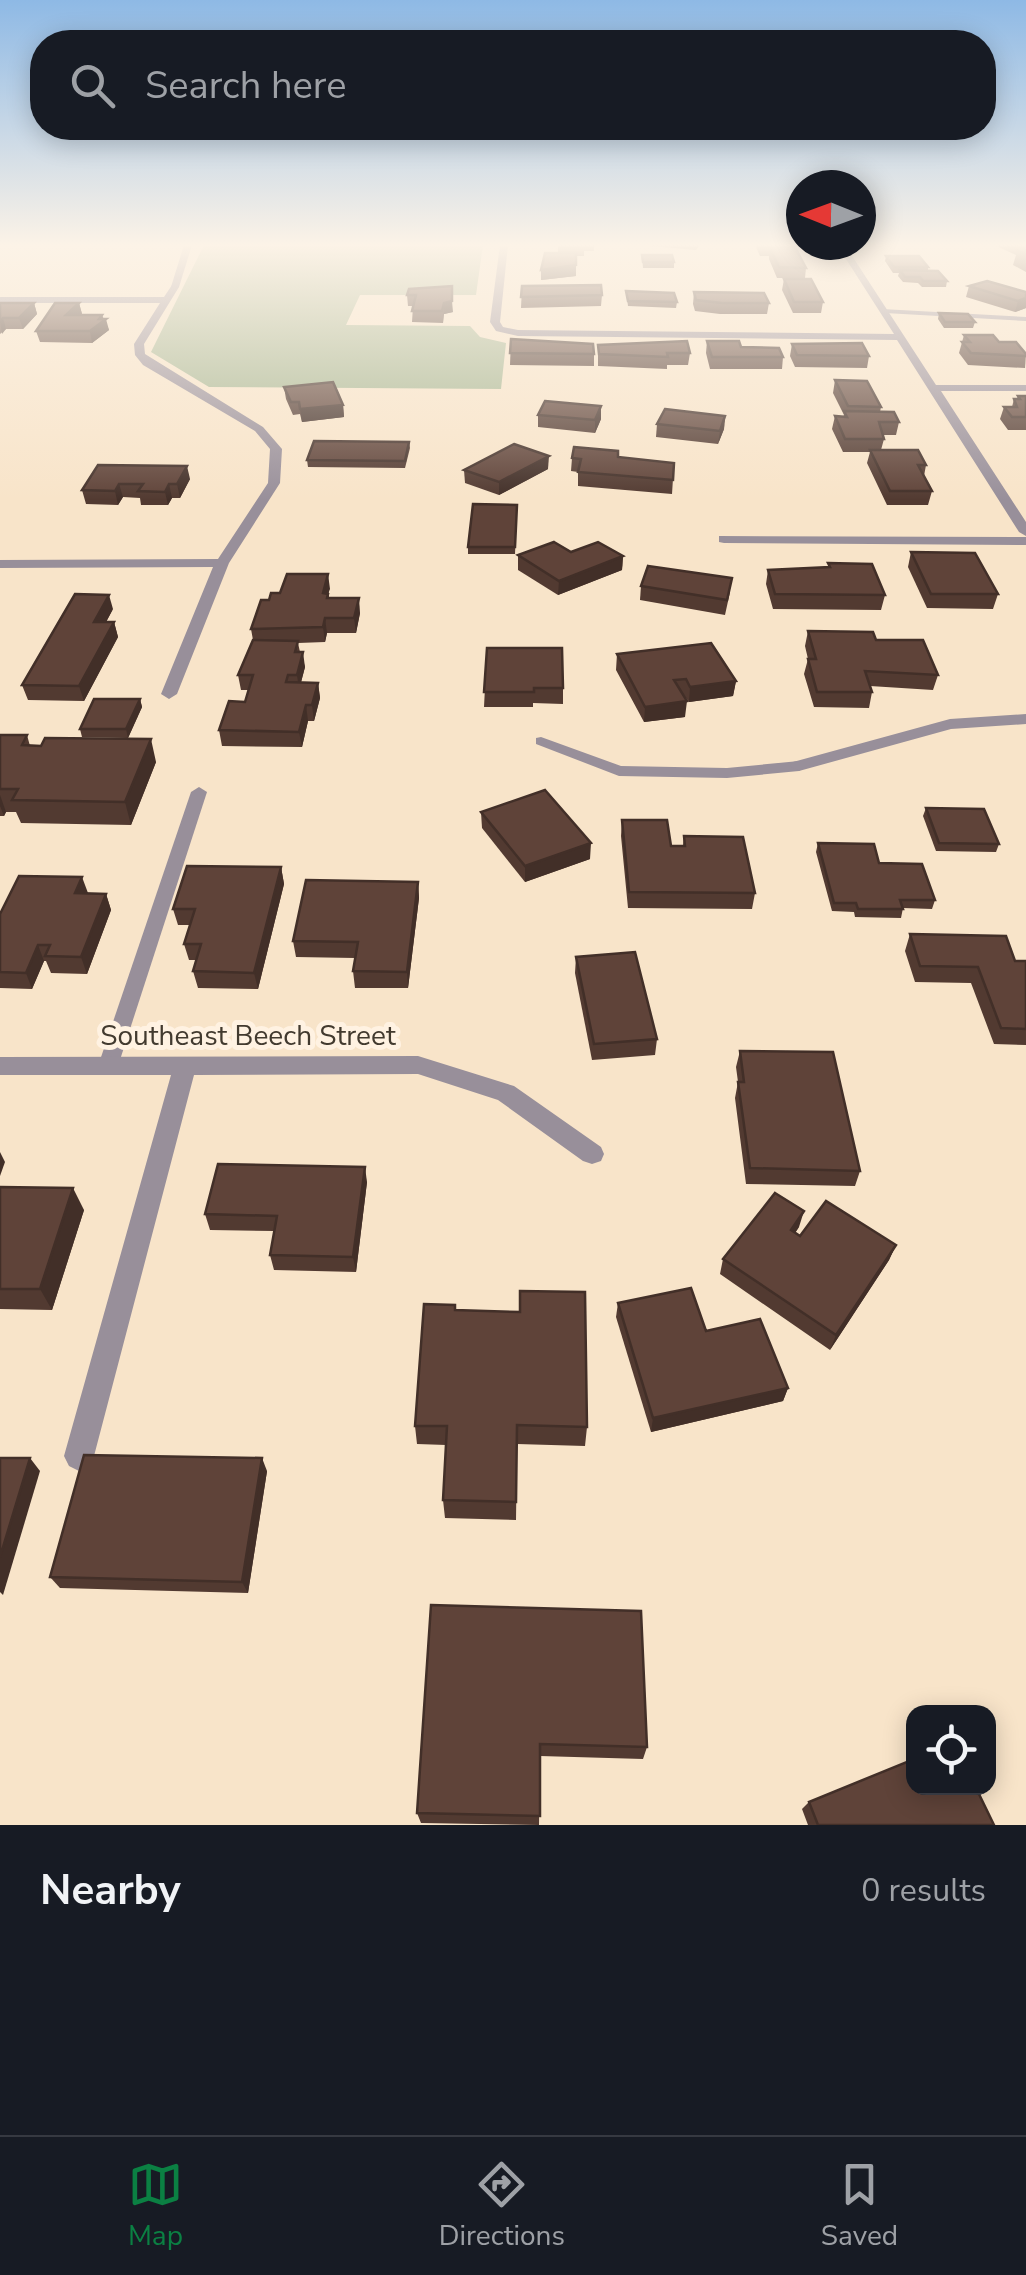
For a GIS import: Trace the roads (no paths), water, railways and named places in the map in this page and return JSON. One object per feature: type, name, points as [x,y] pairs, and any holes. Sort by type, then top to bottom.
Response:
[{"type":"street","points":[[147,330],[139,344],[140,355],[147,364],[259,429],[276,449],[274,483],[222,564],[169,694]]},
{"type":"street","points":[[505,330],[902,336]]},
{"type":"street","points":[[898,330],[936,388],[943,407],[1026,532]]},
{"type":"street","points":[[936,388],[1026,388]]},
{"type":"street","points":[[724,539],[1026,541]]},
{"type":"street","points":[[0,564],[222,564]]},
{"type":"street","points":[[799,766],[950,724],[1026,719]]},
{"type":"street","name":"Southeast Beech Street","points":[[0,1066],[418,1064],[506,1093],[592,1154]]},
{"type":"street","points":[[79,1456],[185,1065]]},
{"type":"lane","points":[[542,741],[618,771],[727,773],[799,766]]},
{"type":"lane","points":[[108,1066],[199,792]]}]
